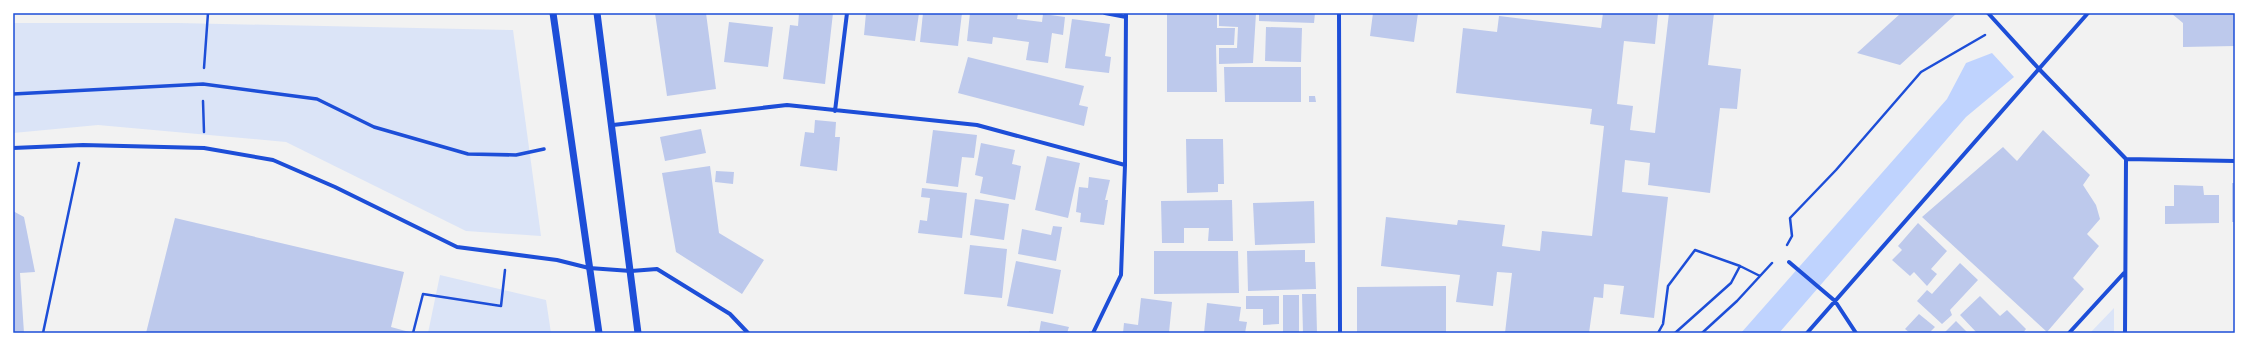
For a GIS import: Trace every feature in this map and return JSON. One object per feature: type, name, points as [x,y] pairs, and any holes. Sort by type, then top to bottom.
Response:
[{"type":"street","points":[[553,13],[599,333]]},
{"type":"street","points":[[597,13],[613,124],[638,333]]},
{"type":"street","points":[[835,111],[847,13]]},
{"type":"street","points":[[1093,333],[1121,275],[1125,166],[1126,15],[1105,13]]},
{"type":"street","points":[[1339,13],[1340,333]]},
{"type":"street","points":[[1988,13],[2126,160],[2124,273],[2125,333]]},
{"type":"street","points":[[1807,333],[2040,70],[2088,13]]},
{"type":"street","points":[[13,94],[203,84],[317,99],[374,127],[468,154],[516,155],[544,149]]},
{"type":"street","points":[[613,124],[786,105],[977,125],[1125,166]]},
{"type":"street","points":[[13,148],[83,145],[204,148],[273,160],[335,187],[457,247],[557,260],[589,268],[631,271],[657,269],[730,314],[748,333]]},
{"type":"street","points":[[2126,160],[2235,161]]},
{"type":"street","points":[[1790,262],[1835,301],[1856,333]]},
{"type":"street","points":[[2070,333],[2124,273]]},
{"type":"path","points":[[1785,247],[1792,236],[1790,218],[1836,170],[1921,72],[2000,26]]},
{"type":"path","points":[[43,333],[83,145]]},
{"type":"path","points":[[1658,333],[1663,324],[1668,286],[1695,250],[1740,266],[1760,276]]},
{"type":"path","points":[[413,333],[423,294],[501,306],[508,254]]},
{"type":"path","points":[[1702,333],[1773,262]]},
{"type":"path","points":[[1675,333],[1731,282],[1740,266]]},
{"type":"shaded area","points":[[13,23],[178,23],[513,30],[541,236],[466,231],[286,142],[98,125],[13,133]]},
{"type":"shaded area","points":[[440,275],[546,300],[551,333],[428,333]]},
{"type":"shaded area","points":[[2114,308],[2114,333],[2090,333]]},
{"type":"water","points":[[1992,53],[2014,77],[1966,117],[1779,333],[1741,333],[1947,99],[1966,63]]},
{"type":"building","points":[[655,13],[706,13],[716,89],[667,96]]},
{"type":"building","points":[[799,13],[833,13],[825,84],[783,79],[790,25],[798,26]]},
{"type":"building","points":[[866,13],[919,13],[915,41],[864,35]]},
{"type":"building","points":[[923,13],[962,13],[958,46],[920,42]]},
{"type":"building","points":[[970,13],[1018,13],[1017,19],[1042,22],[1043,14],[1065,17],[1063,35],[1052,33],[1048,63],[1026,60],[1029,42],[993,37],[992,44],[967,41]]},
{"type":"building","points":[[1167,13],[1217,13],[1217,28],[1235,28],[1234,45],[1216,45],[1217,92],[1167,92]]},
{"type":"building","points":[[1219,13],[1256,13],[1253,63],[1219,64],[1219,48],[1237,48],[1238,27],[1219,26]]},
{"type":"building","points":[[1259,13],[1315,13],[1314,23],[1259,21]]},
{"type":"building","points":[[1373,13],[1418,13],[1414,42],[1370,36]]},
{"type":"building","points":[[1603,13],[1658,13],[1655,44],[1624,41],[1617,104],[1633,106],[1630,130],[1655,133],[1669,13],[1714,13],[1708,65],[1741,69],[1737,109],[1720,108],[1710,193],[1648,185],[1650,163],[1625,160],[1622,192],[1668,197],[1654,318],[1620,314],[1624,286],[1604,284],[1603,298],[1594,297],[1589,333],[1505,333],[1512,273],[1497,272],[1493,306],[1456,302],[1460,275],[1381,266],[1386,217],[1457,225],[1458,220],[1505,225],[1502,246],[1540,251],[1542,231],[1592,236],[1604,126],[1590,124],[1592,109],[1456,93],[1463,28],[1497,32],[1499,16],[1601,28]]},
{"type":"building","points":[[1901,13],[1957,13],[1900,65],[1857,53]]},
{"type":"building","points":[[2171,13],[2235,13],[2235,46],[2183,47],[2183,23]]},
{"type":"building","points":[[1072,19],[1110,24],[1105,56],[1111,57],[1109,73],[1065,68]]},
{"type":"building","points":[[729,22],[773,27],[768,67],[724,62]]},
{"type":"building","points":[[1266,27],[1302,28],[1301,62],[1265,61]]},
{"type":"building","points":[[968,57],[1084,86],[1079,105],[1088,107],[1084,126],[958,93]]},
{"type":"building","points":[[1224,67],[1301,67],[1301,102],[1225,102]]},
{"type":"building","points":[[1309,96],[1315,96],[1316,102],[1309,102]]},
{"type":"building","points":[[815,120],[836,122],[835,137],[840,137],[837,171],[800,166],[805,132],[814,133]]},
{"type":"building","points":[[701,129],[706,153],[665,161],[660,137]]},
{"type":"building","points":[[933,130],[977,135],[974,158],[962,157],[958,187],[926,183]]},
{"type":"building","points":[[2043,130],[2090,175],[2083,185],[2096,205],[2100,219],[2087,234],[2099,246],[2073,278],[2084,289],[2047,332],[1922,217],[2003,147],[2017,161]]},
{"type":"building","points":[[1186,139],[1223,139],[1224,184],[1218,184],[1218,192],[1187,193]]},
{"type":"building","points":[[981,143],[1015,150],[1012,164],[1021,166],[1015,200],[980,193],[983,177],[975,175]]},
{"type":"building","points":[[1047,156],[1080,163],[1068,218],[1035,210]]},
{"type":"building","points":[[710,166],[719,233],[764,260],[742,294],[676,252],[662,173]]},
{"type":"building","points":[[716,171],[734,172],[733,184],[715,182]]},
{"type":"building","points":[[1089,177],[1110,180],[1105,200],[1108,200],[1104,225],[1080,222],[1081,213],[1076,212],[1079,187],[1088,188]]},
{"type":"building","points":[[2232,183],[2235,183],[2235,222],[2232,222]]},
{"type":"building","points":[[2174,185],[2203,186],[2204,195],[2219,195],[2219,223],[2165,224],[2165,206],[2174,206]]},
{"type":"building","points":[[922,188],[967,193],[962,238],[918,233],[920,220],[927,221],[930,198],[921,197]]},
{"type":"building","points":[[975,199],[1009,204],[1004,240],[970,235]]},
{"type":"building","points":[[1232,200],[1233,241],[1208,241],[1209,228],[1184,228],[1184,243],[1162,243],[1161,201]]},
{"type":"building","points":[[1314,201],[1315,243],[1255,245],[1253,203]]},
{"type":"building","points":[[13,211],[24,217],[35,272],[20,273],[24,333],[13,333]]},
{"type":"building","points":[[175,218],[404,272],[391,327],[413,333],[146,333]]},
{"type":"building","points":[[1918,223],[1947,251],[1931,269],[1937,274],[1927,286],[1914,272],[1910,276],[1892,260],[1902,250],[1898,246]]},
{"type":"building","points":[[1053,226],[1062,227],[1056,261],[1018,254],[1022,229],[1051,235]]},
{"type":"building","points":[[970,245],[1007,249],[1002,298],[964,294]]},
{"type":"building","points":[[1305,250],[1305,262],[1315,262],[1316,289],[1248,291],[1247,251]]},
{"type":"building","points":[[1154,251],[1238,251],[1239,293],[1154,294]]},
{"type":"building","points":[[1016,261],[1061,270],[1053,314],[1007,306]]},
{"type":"building","points":[[1960,263],[1978,280],[1950,310],[1952,315],[1942,324],[1917,301],[1927,290],[1932,294]]},
{"type":"building","points":[[1446,286],[1446,333],[1357,333],[1357,287]]},
{"type":"building","points":[[1302,294],[1316,294],[1317,333],[1303,333]]},
{"type":"building","points":[[1283,295],[1299,295],[1299,333],[1283,333]]},
{"type":"building","points":[[1246,296],[1279,296],[1279,324],[1263,325],[1263,309],[1246,309]]},
{"type":"building","points":[[1980,296],[2000,316],[2007,310],[2026,329],[2023,333],[1977,333],[1960,315]]},
{"type":"building","points":[[1141,298],[1172,302],[1169,333],[1123,333],[1124,323],[1138,325]]},
{"type":"building","points":[[1207,303],[1241,307],[1239,321],[1247,322],[1245,333],[1204,333]]},
{"type":"building","points":[[1919,314],[1935,327],[1929,333],[1910,333],[1905,329]]},
{"type":"building","points":[[1041,321],[1069,327],[1067,333],[1039,333]]},
{"type":"building","points":[[1956,321],[1968,333],[1944,333]]},
{"type":"building","points":[[1029,331],[1039,332],[1039,333],[1029,333]]}]
